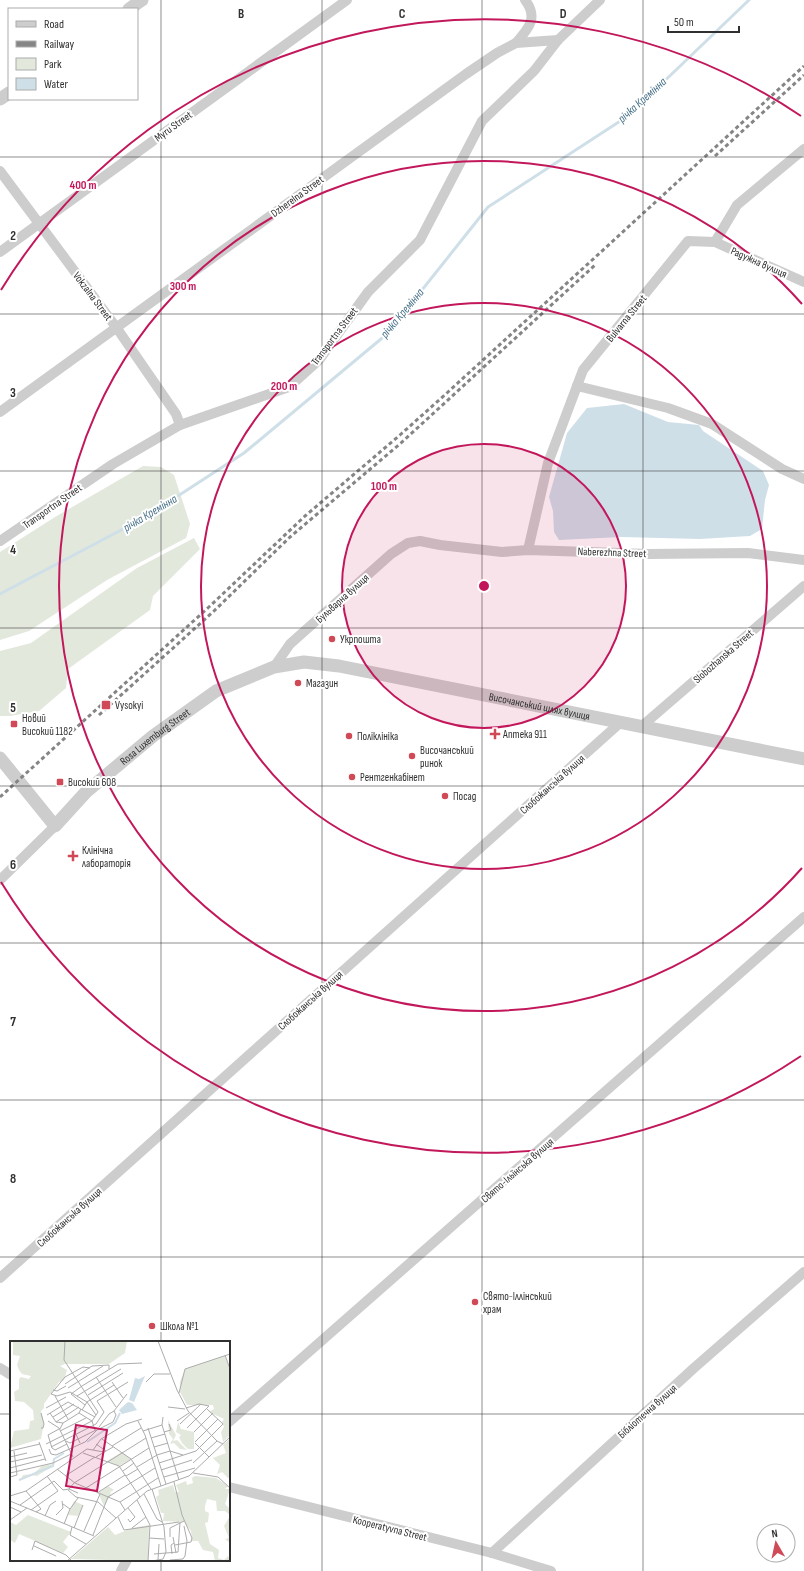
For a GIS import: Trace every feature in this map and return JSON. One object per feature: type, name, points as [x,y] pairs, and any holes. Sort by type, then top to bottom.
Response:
[{"type":"street","points":[[130,8],[142,0]]},
{"type":"street","name":"Myru Street","points":[[0,252],[347,0]]},
{"type":"street","points":[[516,43],[528,30],[532,13],[525,0]]},
{"type":"street","points":[[586,14],[591,0]]},
{"type":"street","points":[[558,40],[600,0]]},
{"type":"street","name":"Dzherelna Street","points":[[0,412],[497,53],[516,43],[558,40]]},
{"type":"street","name":"Transportna Street","points":[[0,541],[113,464],[180,425],[289,387],[319,360],[368,292],[420,240],[482,121],[534,71],[558,40]]},
{"type":"street","points":[[715,242],[737,205],[804,149]]},
{"type":"street","name":"Vokzalna Street","points":[[0,171],[116,327],[176,414],[180,425]]},
{"type":"street","name":"Bulvarna Street","points":[[528,550],[548,463],[584,370],[688,241],[715,242]]},
{"type":"street","name":"Радужна вулиця","points":[[715,242],[804,282]]},
{"type":"street","points":[[578,386],[668,408],[712,424],[782,469],[804,479]]},
{"type":"street","name":"Naberezhna Street","points":[[420,541],[440,545],[502,552],[528,550],[649,554],[748,553],[804,560]]},
{"type":"street","name":"Бульварна вулиця","points":[[274,667],[290,644],[391,554],[408,543],[420,541]]},
{"type":"street","name":"Slobozhanska Street","points":[[642,726],[804,586]]},
{"type":"street","name":"Височанський шлях вулиця","points":[[274,667],[304,662],[339,666],[804,759]]},
{"type":"street","name":"Rosa Luxemburg Street","points":[[0,880],[55,826],[86,792],[153,736],[216,691],[274,667]]},
{"type":"street","name":"Слобожанська вулиця","points":[[0,1278],[620,722]]},
{"type":"street","points":[[0,758],[55,826]]},
{"type":"street","name":"Свято-Ільїнська вулиця","points":[[230,1421],[804,917]]},
{"type":"street","name":"Бібліотечна вулиця","points":[[492,1553],[694,1368],[804,1272]]},
{"type":"street","points":[[0,1368],[10,1374]]},
{"type":"street","name":"Kooperatyvna Street","points":[[230,1486],[492,1553],[551,1571]]},
{"type":"street","points":[[121,1571],[126,1561]]},
{"type":"green space","points":[[143,466],[161,467],[174,475],[190,524],[186,538],[107,580],[29,631],[0,640],[0,552],[55,517]]},
{"type":"green space","points":[[194,538],[200,549],[153,596],[150,610],[68,669],[66,688],[39,711],[10,716],[0,716],[0,651],[31,643],[137,568]]},
{"type":"water","points":[[624,404],[668,422],[699,425],[703,431],[763,471],[769,485],[765,500],[762,529],[750,536],[700,539],[621,537],[559,540],[554,532],[553,511],[549,497],[567,433],[587,408]]},
{"type":"waterway","name":"річка Кремінна","points":[[0,594],[144,518],[244,453],[387,334],[488,207],[628,116],[749,0]]},
{"type":"railway","points":[[0,797],[210,606],[305,516],[448,392],[804,66]]},
{"type":"railway","points":[[715,156],[804,75]]},
{"type":"railway","points":[[99,715],[214,611],[290,537],[401,443],[595,265]]},
{"type":"place","name":"Укрпошта","points":[[332,639]]},
{"type":"place","name":"Магазин","points":[[298,683]]},
{"type":"place","name":"Vysokyi","points":[[106,705]]},
{"type":"place","name":"Новий Високий 1182","points":[[14,724]]},
{"type":"place","name":"Аптека 911","points":[[495,734]]},
{"type":"place","name":"Поліклініка","points":[[349,736]]},
{"type":"place","name":"Височанський ринок","points":[[412,756]]},
{"type":"place","name":"Рентгенкабінет","points":[[352,777]]},
{"type":"place","name":"Високий 608","points":[[60,782]]},
{"type":"place","name":"Посад","points":[[445,796]]},
{"type":"place","name":"Клінічна лабораторія","points":[[73,856]]},
{"type":"place","name":"Свято-Іллінський храм","points":[[475,1302]]},
{"type":"place","name":"Школа №1","points":[[152,1326]]}]
